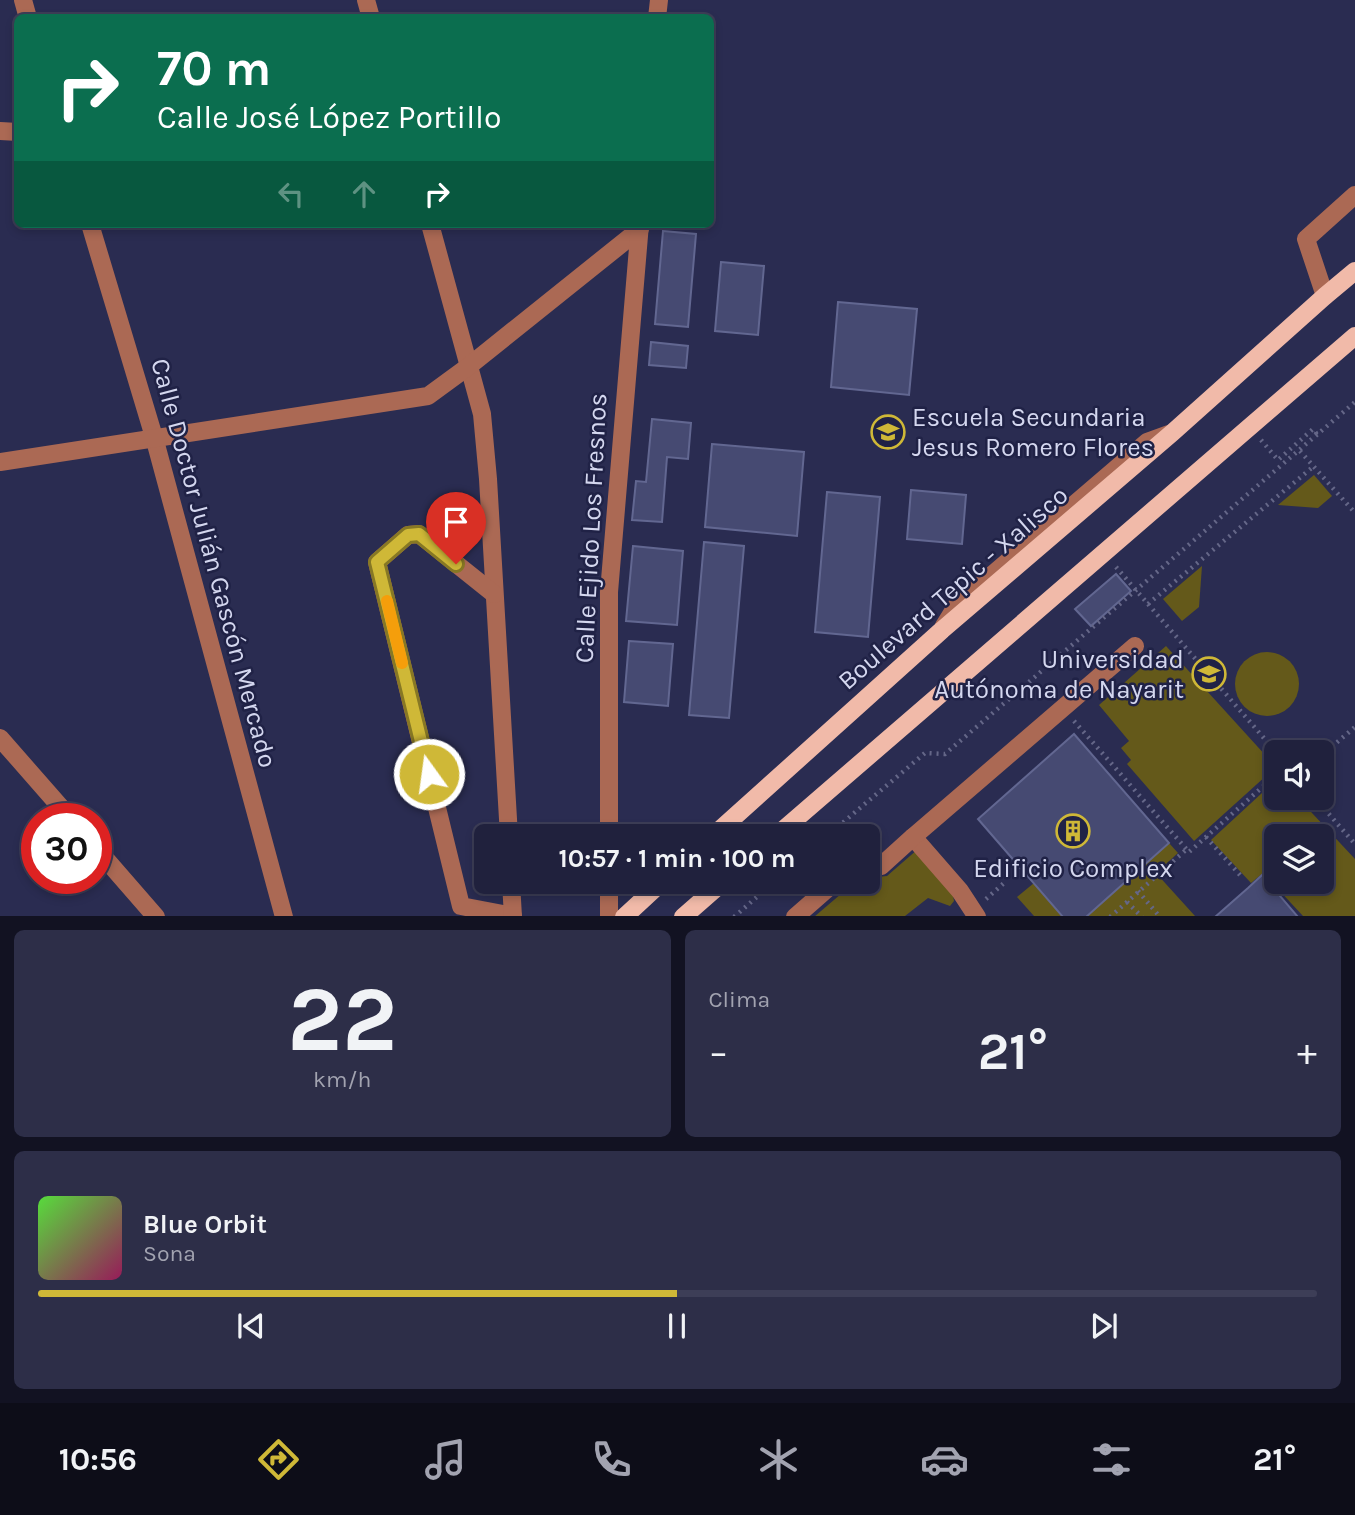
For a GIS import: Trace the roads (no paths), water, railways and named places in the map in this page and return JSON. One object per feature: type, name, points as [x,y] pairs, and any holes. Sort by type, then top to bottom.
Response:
[{"type":"main road","name":"Boulevard Tepic - Xalisco","points":[[726,824],[942,630],[1172,433],[1355,271]]},
{"type":"main road","points":[[790,824],[1355,336]]},
{"type":"main road","points":[[624,916],[649,894]]},
{"type":"main road","points":[[683,916],[709,894]]},
{"type":"street","points":[[1325,296],[1306,239],[1355,195]]},
{"type":"street","name":"Calle Doctor Julián Gascón Mercado","points":[[91,228],[154,437],[284,916]]},
{"type":"street","points":[[431,228],[482,414],[508,824]]},
{"type":"street","points":[[0,462],[428,396],[469,366],[638,228]]},
{"type":"street","name":"Calle Ejido Los Fresnos","points":[[609,824],[609,592],[640,228]]},
{"type":"street","points":[[494,594],[419,534],[408,535],[377,562],[461,906],[513,916],[512,894]]},
{"type":"street","points":[[880,866],[1135,646]]},
{"type":"street","points":[[0,738],[57,803]]},
{"type":"street","points":[[913,837],[960,891],[972,915]]},
{"type":"street","points":[[112,866],[156,916]]},
{"type":"street","points":[[609,894],[609,916]]},
{"type":"street","points":[[795,916],[821,894]]},
{"type":"place","name":"Escuela Secundaria Jesus Romero Flores","points":[[888,432]]},
{"type":"place","name":"Universidad Autónoma de Nayarit","points":[[1209,674]]},
{"type":"place","name":"Edificio Complex","points":[[1073,831]]}]
